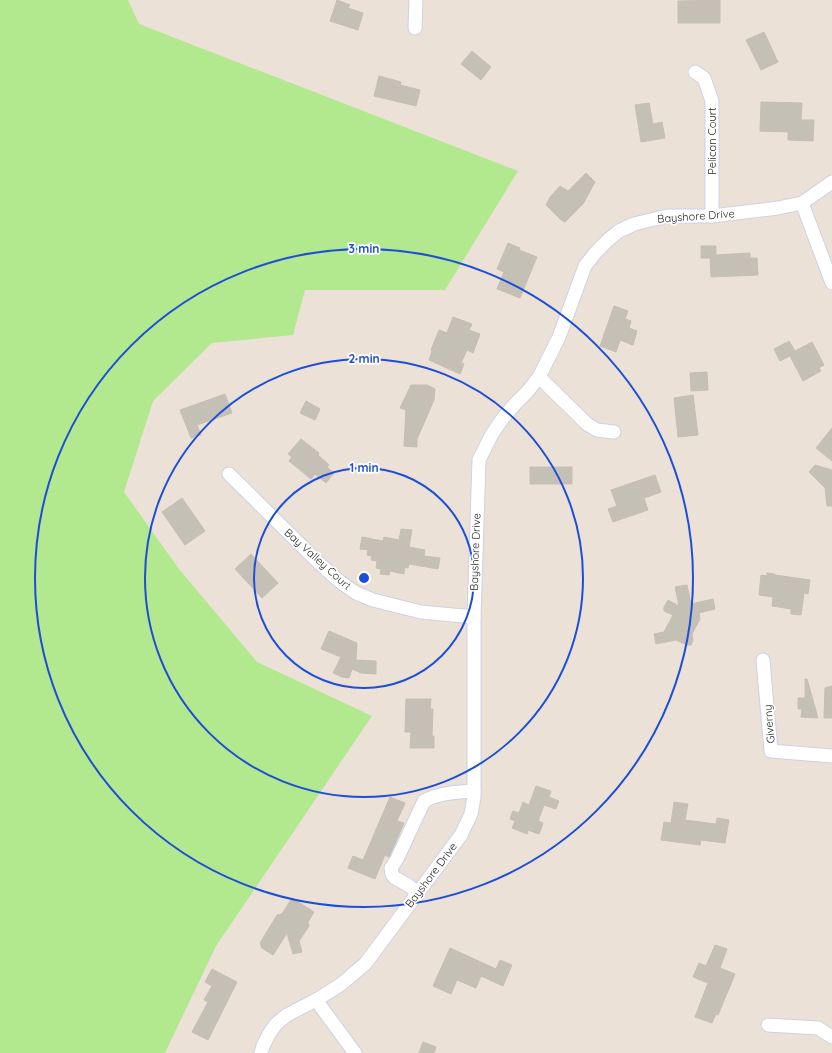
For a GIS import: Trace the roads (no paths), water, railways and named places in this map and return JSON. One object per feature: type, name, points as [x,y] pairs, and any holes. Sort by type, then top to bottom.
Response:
[{"type":"street","points":[[415,28],[416,0]]},
{"type":"street","name":"Pelican Court","points":[[695,72],[704,78],[712,101],[712,216]]},
{"type":"street","name":"Bayshore Drive","points":[[262,1053],[263,1046],[276,1024],[287,1015],[316,1000],[340,985],[365,964],[461,835],[471,814],[474,804],[474,617],[479,460],[492,434],[503,418],[539,377],[559,337],[585,266],[608,240],[619,231],[634,224],[667,216],[712,216],[778,208],[802,203],[832,182]]},
{"type":"street","points":[[802,203],[832,283]]},
{"type":"street","points":[[539,377],[587,424],[597,430],[614,432]]},
{"type":"street","name":"Bay Valley Court","points":[[229,474],[339,581],[356,593],[372,600],[421,612],[474,617]]},
{"type":"street","name":"Giverny","points":[[763,660],[771,751],[832,756]]},
{"type":"street","points":[[418,893],[408,885],[395,878],[392,874],[391,868],[397,859],[424,801],[429,798],[454,792],[474,791]]},
{"type":"street","points":[[316,1000],[355,1053]]},
{"type":"street","points":[[768,1025],[818,1028],[832,1037]]}]
